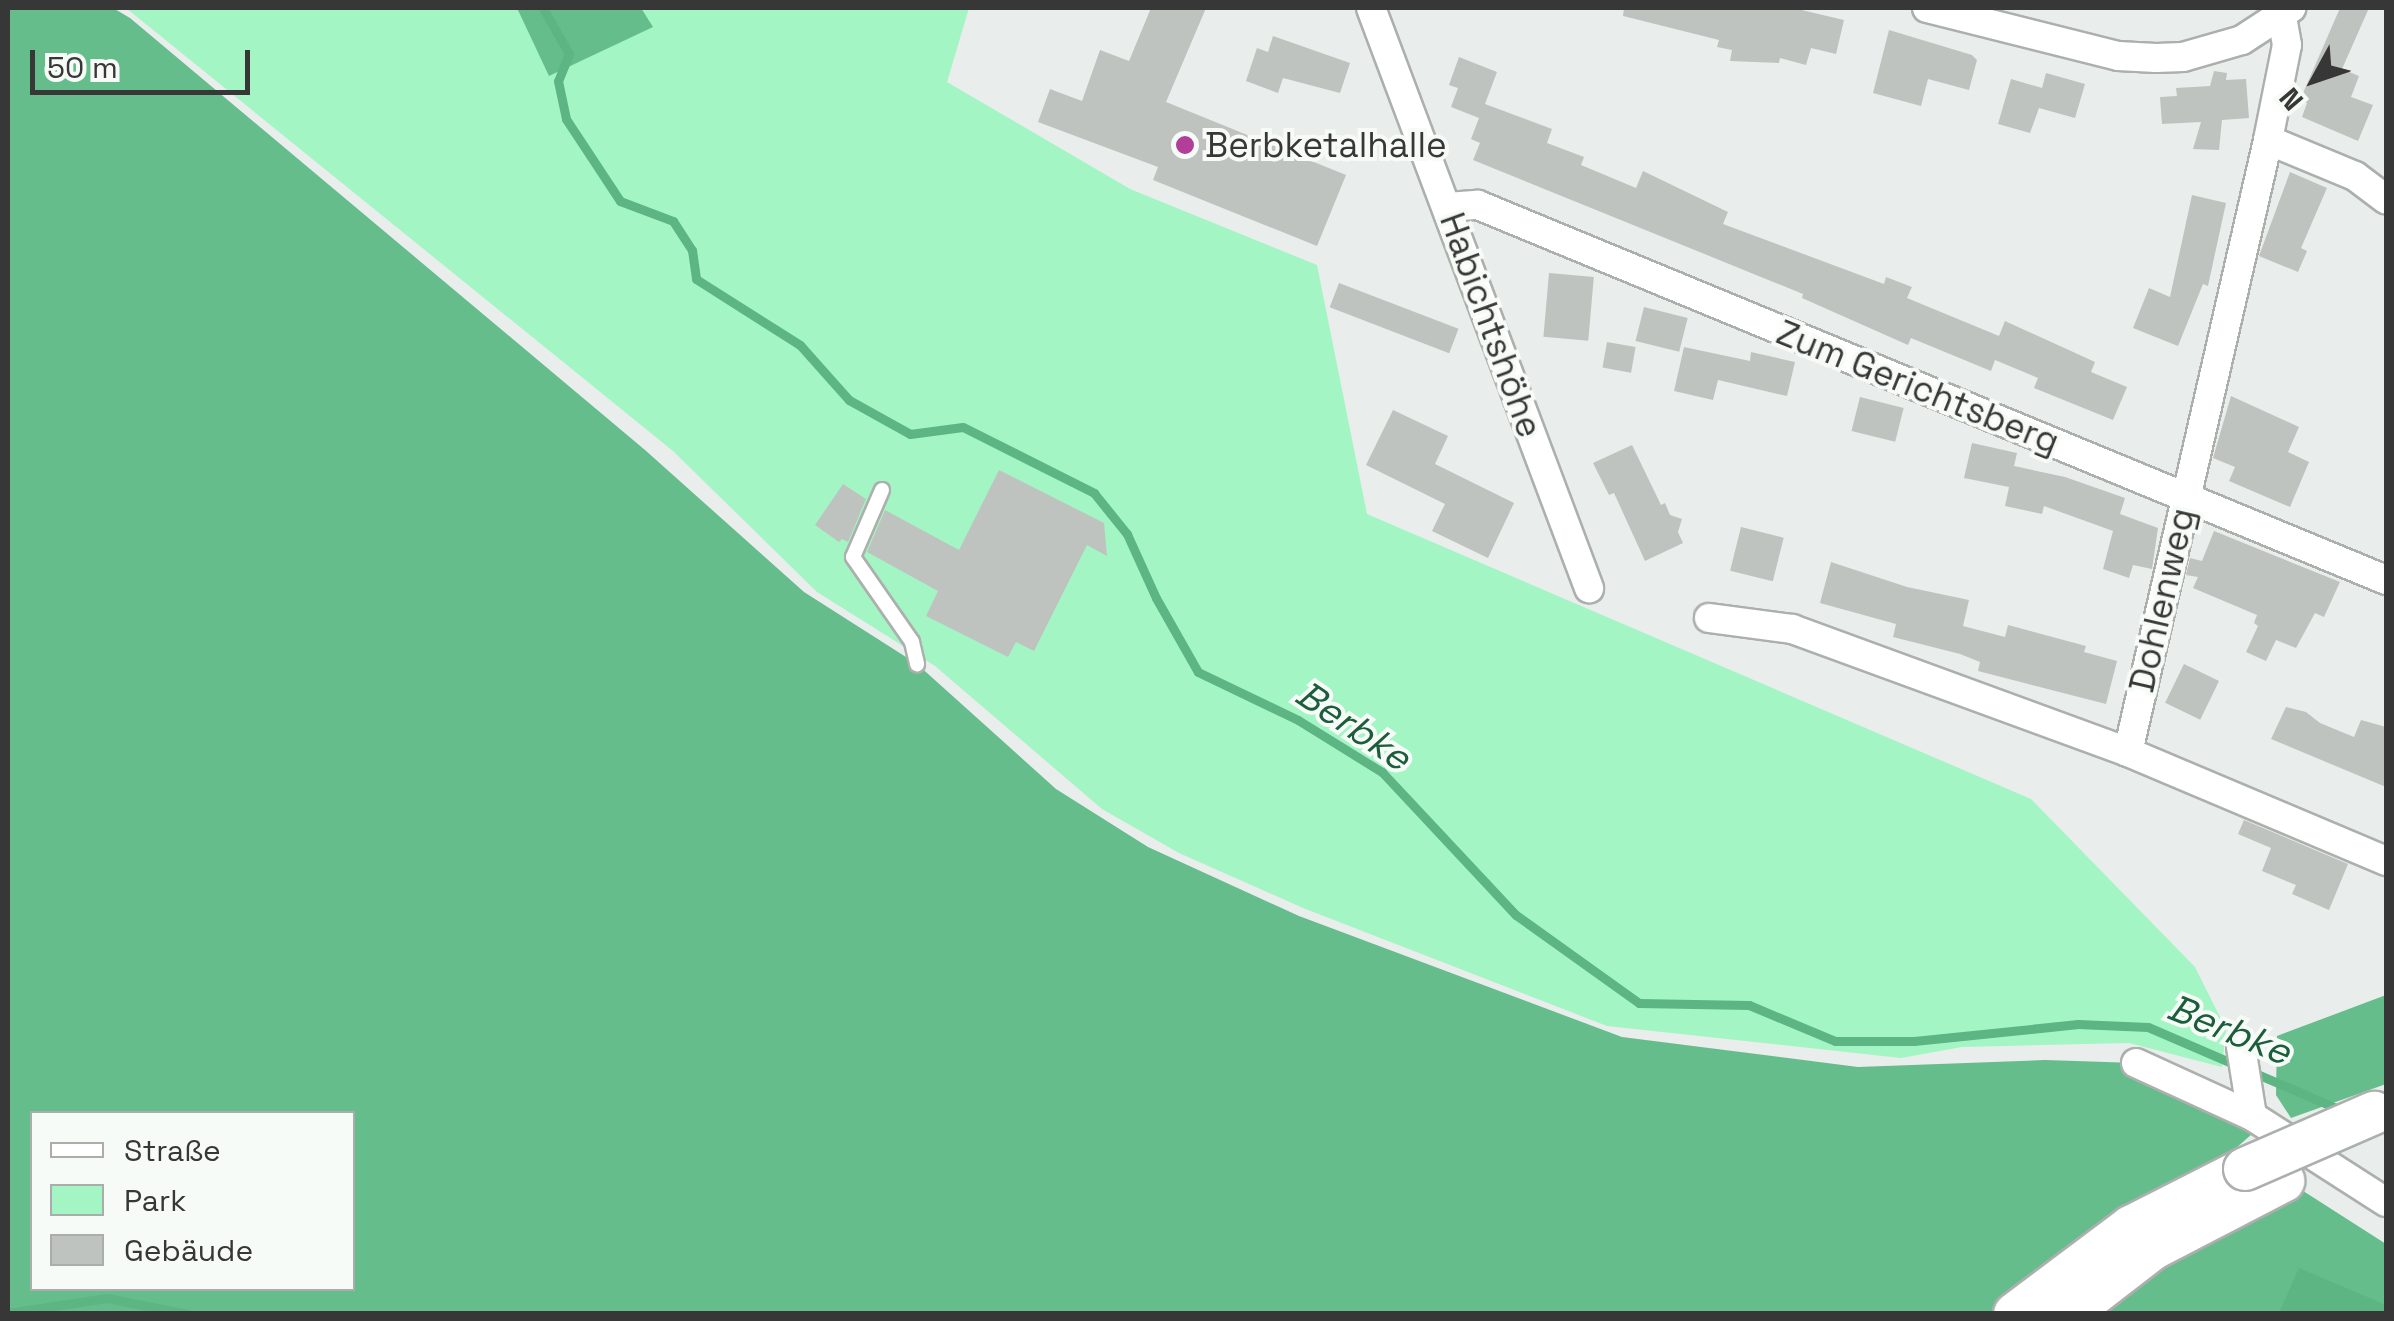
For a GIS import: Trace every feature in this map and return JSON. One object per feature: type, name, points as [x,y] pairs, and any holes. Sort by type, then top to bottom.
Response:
[{"type":"main road","points":[[2015,1314],[2131,1227],[2264,1175],[2382,1120]]},
{"type":"main road","points":[[2068,1314],[2152,1249],[2264,1175]]},
{"type":"street","name":"Habichtshöhe","points":[[1371,8],[1588,588]]},
{"type":"street","points":[[1927,8],[2118,56],[2156,58],[2183,57],[2242,40],[2287,12]]},
{"type":"street","name":"Dohlenweg","points":[[2128,752],[2268,140],[2287,45],[2287,12]]},
{"type":"street","points":[[2268,140],[2355,176],[2386,199]]},
{"type":"street","name":"Zum Gerichtsberg","points":[[1447,207],[1478,205],[2386,580]]},
{"type":"street","points":[[1709,618],[1792,630],[2128,752],[2386,861]]},
{"type":"street","points":[[2242,1047],[2252,1116]]},
{"type":"street","points":[[2136,1064],[2252,1116],[2386,1202]]},
{"type":"lane","points":[[882,490],[853,556],[912,642],[917,664]]},
{"type":"green space","points":[[126,8],[969,8],[947,82],[1130,189],[1317,265],[1367,514],[2031,799],[2195,967],[2226,1029],[2222,1067],[2129,1043],[1962,1047],[1901,1058],[1607,1026],[1303,908],[1179,853],[1102,809],[935,666],[817,592],[673,451]]},
{"type":"shaded area","points":[[8,8],[113,8],[130,18],[645,450],[804,592],[917,664],[1056,789],[1148,847],[1299,916],[1622,1037],[1858,1067],[2045,1060],[2136,1063],[2252,1134],[2236,1148],[2386,1244],[2386,1314],[8,1314]]},
{"type":"shaded area","points":[[517,8],[641,8],[653,27],[549,76]]},
{"type":"shaded area","points":[[2386,995],[2386,1084],[2291,1118],[2276,1095],[2277,1036]]},
{"type":"shaded area","points":[[2299,1268],[2386,1305],[2386,1313],[2279,1313]]},
{"type":"building","name":"Berbketalhalle","points":[[1151,8],[1206,8],[1166,102],[1346,175],[1317,246],[1153,180],[1158,167],[1038,122],[1050,89],[1082,101],[1100,50],[1129,61]]},
{"type":"building","points":[[1624,8],[1793,8],[1844,20],[1836,54],[1811,48],[1806,65],[1780,58],[1779,63],[1730,61],[1732,50],[1717,47],[1719,40],[1623,16]]},
{"type":"building","points":[[2340,8],[2369,8],[2342,69],[2359,76],[2351,97],[2373,105],[2358,141],[2302,117],[2307,103],[2300,100]]},
{"type":"building","points":[[1889,30],[1972,55],[1977,60],[1969,90],[1928,79],[1921,106],[1873,93]]},
{"type":"building","points":[[1273,36],[1350,63],[1340,93],[1283,78],[1278,93],[1246,81],[1257,48],[1268,52]]},
{"type":"building","points":[[1459,57],[1497,72],[1485,104],[1552,129],[1547,143],[1584,157],[1581,165],[1636,188],[1643,171],[1728,212],[1723,224],[1884,284],[1886,277],[1912,287],[1907,298],[1999,336],[2005,321],[2095,362],[2091,372],[2127,387],[2113,420],[2034,388],[2038,378],[1995,360],[1991,371],[1911,338],[1908,345],[1802,298],[1803,294],[1473,160],[1480,143],[1471,139],[1479,118],[1451,107],[1458,88],[1449,85]]},
{"type":"building","points":[[2214,71],[2227,73],[2226,80],[2246,79],[2249,118],[2222,120],[2219,150],[2193,149],[2201,122],[2162,124],[2160,97],[2177,96],[2176,88],[2210,86]]},
{"type":"building","points":[[2046,73],[2085,84],[2075,118],[2039,108],[2030,133],[1998,124],[2011,79],[2042,88]]},
{"type":"building","points":[[2290,172],[2327,188],[2301,248],[2307,251],[2298,272],[2259,256]]},
{"type":"building","points":[[2192,195],[2226,203],[2208,286],[2203,284],[2178,346],[2133,328],[2149,288],[2170,297]]},
{"type":"building","points":[[1549,273],[1594,277],[1588,341],[1543,337]]},
{"type":"building","points":[[1339,283],[1458,329],[1449,353],[1330,307]]},
{"type":"building","points":[[1644,307],[1688,318],[1679,352],[1636,341]]},
{"type":"building","points":[[1607,342],[1636,347],[1631,373],[1602,368]]},
{"type":"building","points":[[1684,347],[1750,361],[1751,352],[1795,362],[1787,396],[1718,380],[1713,400],[1674,391]]},
{"type":"building","points":[[2231,396],[2299,427],[2288,452],[2309,462],[2290,507],[2229,481],[2235,467],[2213,458]]},
{"type":"building","points":[[1860,397],[1904,408],[1895,442],[1852,431]]},
{"type":"building","points":[[1393,410],[1448,436],[1435,464],[1514,503],[1488,558],[1432,531],[1445,504],[1366,465]]},
{"type":"building","points":[[1972,443],[2017,453],[2014,466],[2065,477],[2125,498],[2120,514],[2158,528],[2152,569],[2133,565],[2129,578],[2103,569],[2113,531],[2044,506],[2042,514],[2005,506],[2011,478],[2009,487],[1964,478]]},
{"type":"building","points":[[1632,445],[1661,505],[1665,503],[1670,515],[1682,519],[1678,532],[1683,543],[1645,561],[1614,493],[1609,495],[1593,463]]},
{"type":"building","points":[[999,470],[1104,523],[1107,556],[1087,545],[1034,651],[1016,642],[1008,657],[926,616],[938,591],[867,552],[885,510],[959,550]]},
{"type":"building","points":[[843,484],[866,499],[848,542],[839,542],[815,525]]},
{"type":"building","points":[[1741,527],[1784,538],[1773,581],[1730,571]]},
{"type":"building","points":[[2214,531],[2340,582],[2324,617],[2315,613],[2296,648],[2276,640],[2266,661],[2246,652],[2258,626],[2254,623],[2257,615],[2193,588],[2198,577],[2186,575],[2190,558],[2202,561]]},
{"type":"building","points":[[1831,562],[1907,587],[1969,600],[1963,626],[2005,637],[2008,625],[2086,646],[2084,652],[2117,661],[2106,704],[1978,671],[1980,662],[1960,654],[1893,637],[1896,624],[1820,603]]},
{"type":"building","points":[[2184,664],[2219,681],[2200,720],[2165,703]]},
{"type":"building","points":[[2286,707],[2306,712],[2320,723],[2354,737],[2361,720],[2386,727],[2386,787],[2271,739]]},
{"type":"building","points":[[2244,820],[2348,864],[2329,910],[2292,894],[2296,885],[2262,871],[2271,848],[2238,834]]},
{"type":"waterway","name":"Berbke","points":[[543,8],[569,54],[558,81],[566,119],[620,201],[673,221],[692,250],[696,279],[800,345],[849,400],[910,434],[963,427],[1094,493],[1127,534],[1156,598],[1198,672],[1298,720],[1382,772],[1516,915],[1639,1003],[1749,1005],[1835,1041],[1914,1041],[2078,1024],[2148,1027],[2343,1111]]},
{"type":"waterway","points":[[8,1313],[107,1298],[188,1314]]},
{"type":"place","name":"Berbketalhalle","points":[[1185,145]]}]
